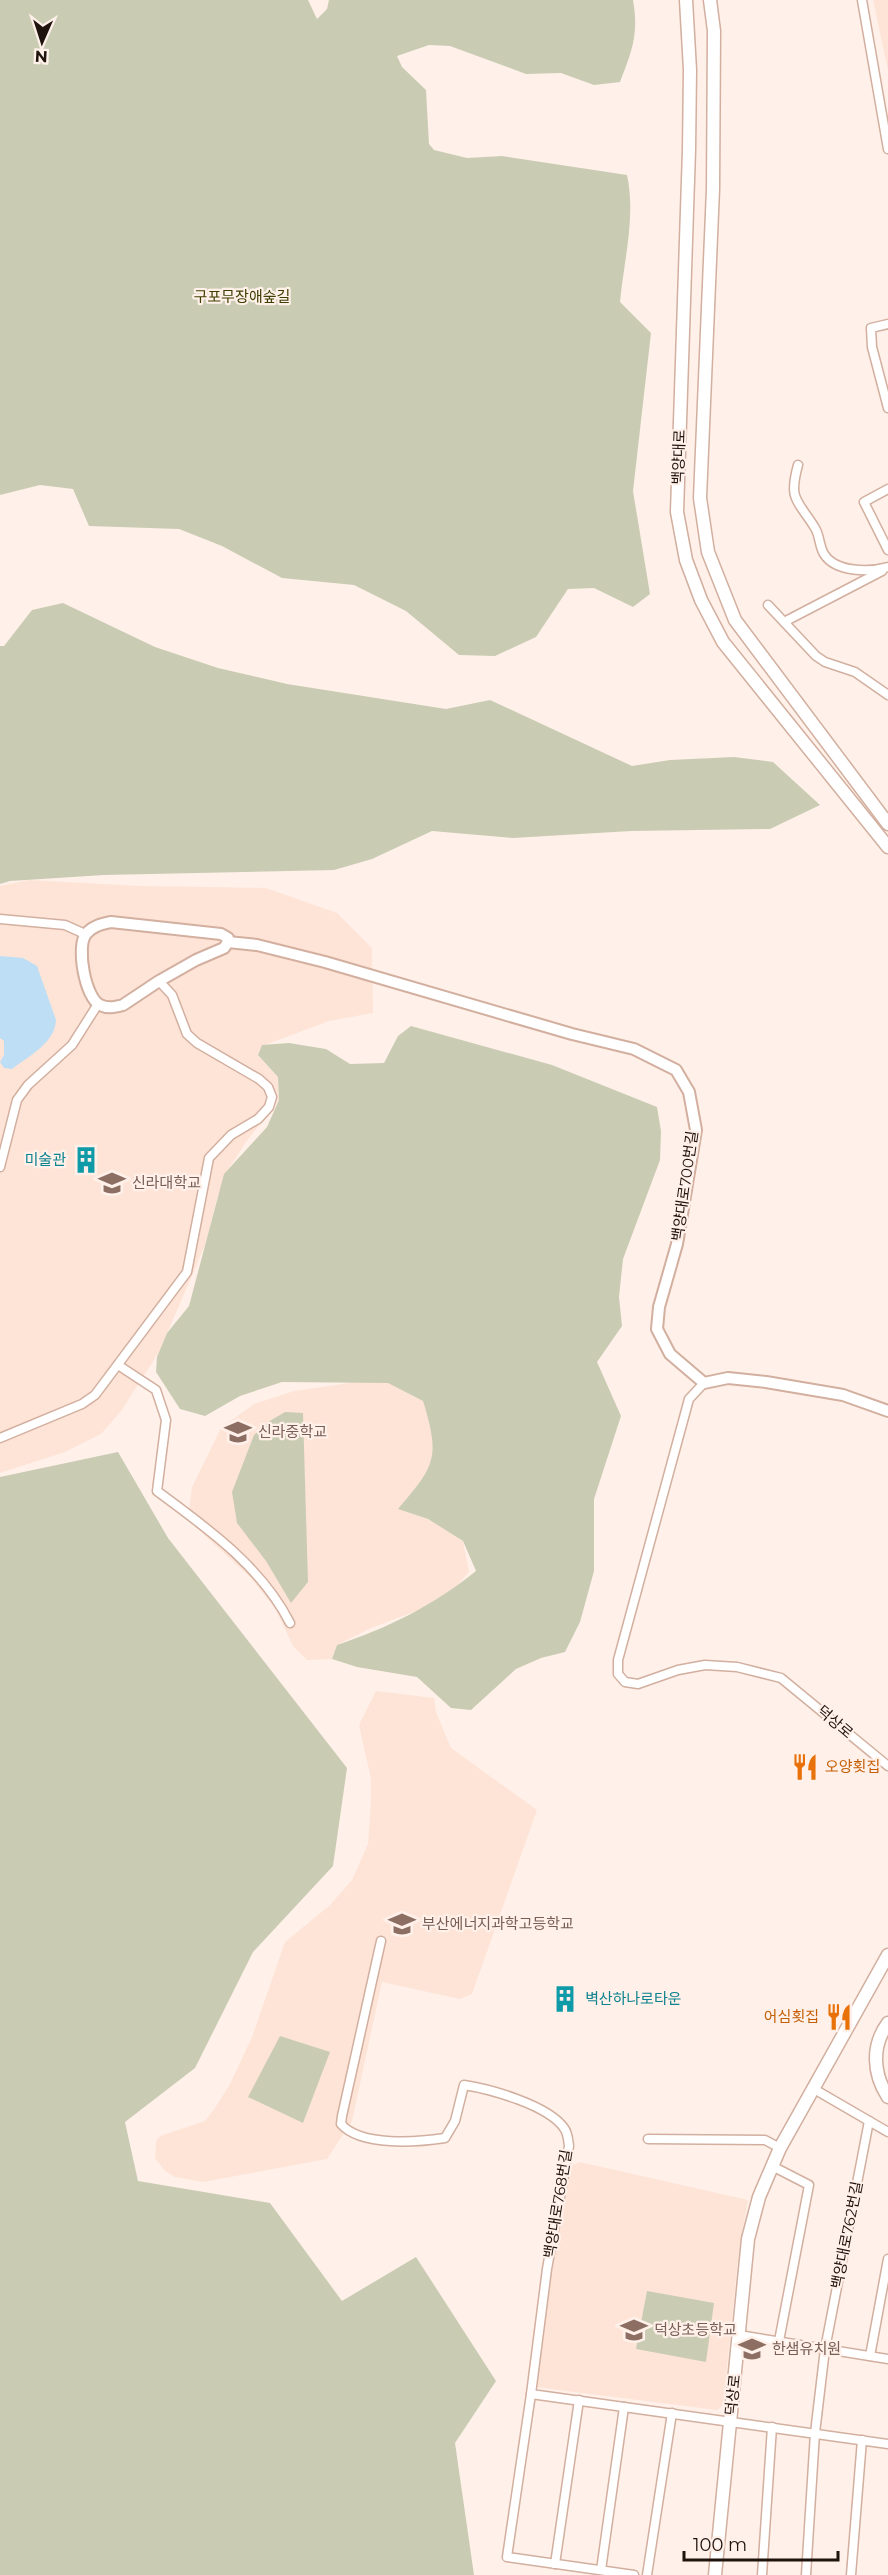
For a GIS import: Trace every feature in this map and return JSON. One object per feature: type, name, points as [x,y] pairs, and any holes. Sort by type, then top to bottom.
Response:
[{"type":"main road","name":"백양대로","points":[[686,0],[690,70],[689,150],[677,512],[686,560],[701,600],[723,642],[888,847]]},
{"type":"main road","name":"백양대로","points":[[710,0],[714,31],[712,189],[700,498],[708,552],[735,620],[888,824]]},
{"type":"main road","name":"덕상로","points":[[715,2575],[748,2239],[759,2197],[780,2148],[888,1955]]},
{"type":"main road","points":[[888,2023],[879,2040],[875,2068],[879,2083],[888,2097]]},
{"type":"street","points":[[862,0],[888,149]]},
{"type":"street","points":[[888,324],[871,328],[878,371],[888,408]]},
{"type":"street","points":[[878,371],[888,374]]},
{"type":"street","points":[[798,465],[794,494],[800,510],[818,534],[825,555],[838,565],[858,570],[875,571],[888,567]]},
{"type":"street","points":[[888,489],[864,501],[888,549]]},
{"type":"street","points":[[784,622],[888,567]]},
{"type":"street","points":[[768,605],[825,662],[855,672],[888,695]]},
{"type":"street","points":[[0,919],[65,925],[85,934],[81,947],[90,994],[98,1004],[112,1008],[123,1005],[196,960],[224,948],[228,942]]},
{"type":"street","name":"백양대로700번길","points":[[85,934],[97,926],[111,922],[221,934],[228,938],[228,942],[257,945],[324,962],[572,1034],[634,1049],[676,1070],[689,1092],[696,1130],[677,1244],[659,1307],[657,1329],[670,1354],[704,1383]]},
{"type":"street","points":[[0,1438],[82,1404],[95,1395],[187,1272],[195,1236],[204,1172],[209,1158],[231,1135],[258,1119],[269,1107],[272,1097],[268,1087],[260,1079],[197,1043],[187,1034],[172,995],[159,981]]},
{"type":"street","points":[[0,1167],[17,1100],[28,1085],[72,1045],[98,1004]]},
{"type":"street","points":[[118,1365],[156,1390],[163,1410],[166,1420],[158,1491],[199,1521],[255,1571],[290,1623]]},
{"type":"street","points":[[704,1383],[728,1378],[766,1382],[843,1395],[888,1411]]},
{"type":"street","name":"덕상로","points":[[704,1383],[689,1399],[618,1660],[618,1674],[625,1682],[638,1684],[678,1670],[705,1665],[737,1667],[782,1678],[888,1766]]},
{"type":"street","name":"백양대로768번길","points":[[381,1941],[341,2124],[356,2134],[401,2142],[445,2138],[456,2121],[464,2085],[485,2088],[547,2113],[565,2130],[569,2146],[547,2269],[507,2557],[555,2564]]},
{"type":"street","points":[[814,2089],[888,2132]]},
{"type":"street","name":"백양대로762번길","points":[[825,2349],[869,2121]]},
{"type":"street","points":[[648,2139],[765,2140],[780,2148]]},
{"type":"street","points":[[772,2166],[809,2185],[779,2342]]},
{"type":"street","points":[[870,2356],[888,2259]]},
{"type":"street","points":[[739,2335],[888,2359]]},
{"type":"street","points":[[806,2575],[815,2433],[825,2349]]},
{"type":"street","points":[[531,2394],[888,2444]]},
{"type":"street","points":[[579,2400],[555,2564],[634,2575]]},
{"type":"street","points":[[601,2570],[624,2407]]},
{"type":"street","points":[[647,2575],[672,2413]]},
{"type":"street","points":[[762,2575],[772,2427]]},
{"type":"street","points":[[851,2575],[862,2440]]},
{"type":"shaded area","points":[[873,0],[888,0],[888,70]]},
{"type":"shaded area","name":"신라대학교","points":[[29,880],[140,886],[266,888],[337,913],[372,948],[373,1013],[329,1021],[262,1046],[258,1055],[278,1077],[279,1100],[229,1168],[217,1198],[206,1243],[159,1352],[121,1411],[101,1434],[65,1452],[0,1473],[0,886]]},
{"type":"shaded area","points":[[356,1382],[389,1383],[423,1401],[434,1438],[431,1465],[422,1482],[399,1509],[428,1519],[463,1541],[469,1572],[454,1589],[419,1610],[371,1628],[337,1645],[332,1659],[307,1660],[293,1646],[276,1610],[251,1578],[188,1520],[192,1487],[221,1428],[254,1404],[294,1391]]},
{"type":"shaded area","name":"부산에너지과학고등학교","points":[[376,1691],[434,1698],[436,1712],[451,1748],[537,1810],[472,1994],[460,1999],[382,1982],[352,2121],[327,2159],[203,2182],[175,2177],[165,2171],[155,2158],[156,2141],[160,2136],[205,2121],[215,2108],[230,2084],[252,2037],[285,1942],[329,1906],[352,1880],[368,1844],[371,1779],[359,1725]]},
{"type":"shaded area","points":[[580,2162],[748,2200],[739,2250],[723,2405],[717,2410],[535,2387],[568,2167]]},
{"type":"green space","name":"구포무장애숲길","points":[[0,0],[308,0],[317,19],[327,9],[329,0],[633,0],[635,33],[620,82],[594,85],[561,73],[526,74],[450,46],[429,45],[397,56],[402,67],[426,90],[429,144],[434,150],[467,158],[502,156],[627,175],[630,222],[620,302],[651,333],[633,491],[650,594],[633,607],[594,588],[568,589],[536,637],[495,656],[459,655],[406,611],[354,585],[282,578],[222,546],[179,529],[89,526],[73,489],[40,485],[0,495]]},
{"type":"green space","points":[[63,603],[155,647],[218,668],[287,684],[446,709],[490,700],[632,766],[670,760],[734,757],[773,762],[820,805],[770,829],[631,831],[513,838],[432,831],[372,859],[334,870],[104,875],[10,881],[0,884],[0,646],[4,646],[32,610]]},
{"type":"green space","points":[[411,1026],[552,1065],[657,1107],[661,1131],[660,1160],[623,1259],[619,1297],[622,1326],[597,1362],[621,1416],[594,1499],[594,1571],[580,1622],[565,1652],[541,1658],[516,1669],[471,1710],[451,1708],[417,1677],[357,1667],[332,1659],[337,1645],[374,1631],[427,1605],[476,1571],[463,1541],[428,1519],[398,1509],[420,1481],[431,1460],[432,1435],[423,1401],[388,1383],[282,1382],[240,1396],[205,1416],[180,1409],[156,1372],[157,1357],[167,1333],[189,1306],[224,1174],[267,1127],[279,1100],[278,1077],[258,1055],[262,1045],[289,1043],[326,1049],[350,1064],[384,1063],[398,1036]]},
{"type":"green space","points":[[285,1412],[303,1413],[308,1582],[291,1603],[266,1561],[237,1523],[232,1492],[254,1435],[268,1422]]},
{"type":"green space","points":[[118,1452],[168,1538],[347,1768],[333,1866],[253,1952],[195,2068],[125,2122],[138,2181],[270,2203],[342,2301],[416,2257],[496,2381],[455,2443],[474,2575],[0,2575],[0,1477]]},
{"type":"green space","points":[[280,2036],[330,2052],[303,2123],[248,2097]]},
{"type":"green space","points":[[647,2291],[714,2303],[706,2362],[636,2349]]},
{"type":"water","points":[[0,956],[23,958],[37,966],[56,1020],[55,1028],[46,1042],[12,1069],[4,1068],[0,1062],[4,1055],[4,1041],[0,1038]]},
{"type":"place","name":"미술관","points":[[86,1160]]},
{"type":"place","name":"신라대학교","points":[[112,1183]]},
{"type":"place","name":"신라중학교","points":[[238,1432]]},
{"type":"place","name":"오양횟집","points":[[805,1767]]},
{"type":"place","name":"부산에너지과학고등학교","points":[[402,1924]]},
{"type":"place","name":"벽산하나로타운","points":[[565,1999]]},
{"type":"place","name":"어심횟집","points":[[839,2017]]},
{"type":"place","name":"덕상초등학교","points":[[634,2330]]},
{"type":"place","name":"한샘유치원","points":[[752,2349]]}]
